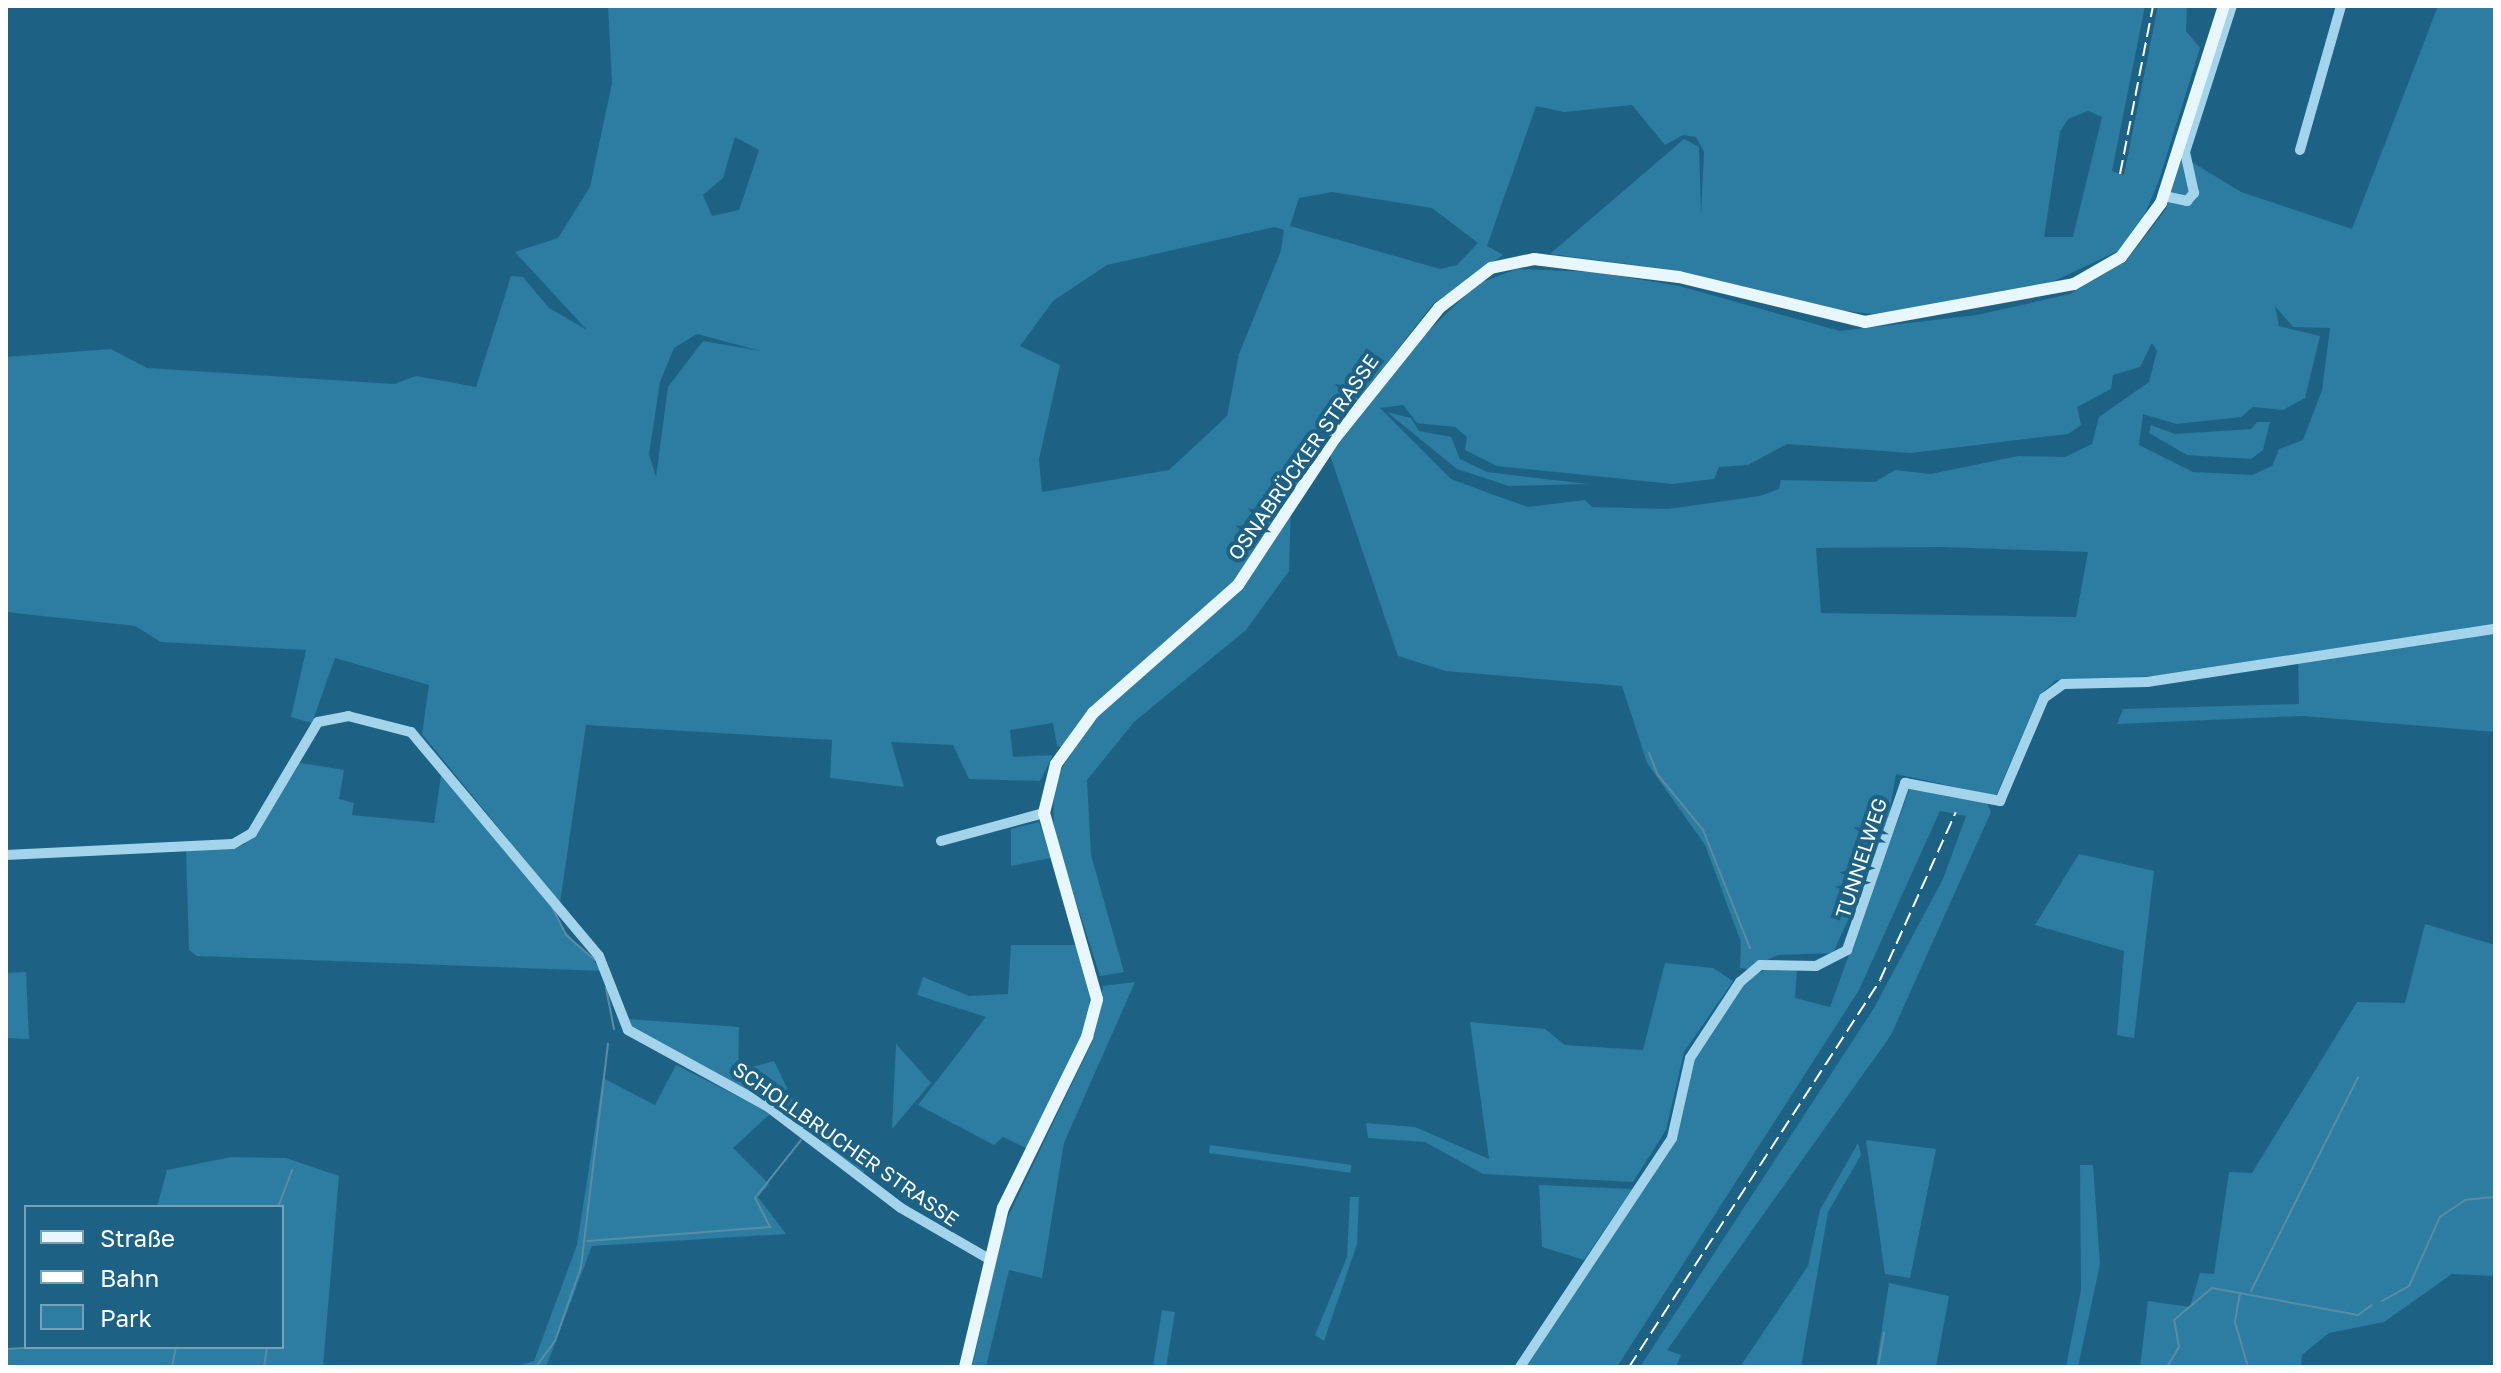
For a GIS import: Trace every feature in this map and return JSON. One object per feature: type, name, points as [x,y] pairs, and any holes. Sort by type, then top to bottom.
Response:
[{"type":"main road","name":"OSNABRÜCKER STRASSE","points":[[1044,813],[1049,782],[1075,733],[1238,585],[1411,338],[1491,268],[1534,259],[1612,267],[1679,277],[1819,316],[1887,321],[2053,292],[2092,276],[2132,245],[2164,196],[2224,6]]},
{"type":"main road","points":[[965,1367],[1003,1208],[1087,1037],[1097,999],[1093,963],[1044,813]]},
{"type":"street","points":[[2164,196],[2181,201],[2194,193],[2185,152],[2232,6]]},
{"type":"street","points":[[2300,150],[2341,6]]},
{"type":"street","name":"TUNNELWEG","points":[[1520,1367],[1672,1138],[1690,1058],[1740,982],[1760,965],[1816,966],[1847,950],[1905,783],[2000,801],[2044,698],[2063,684],[2147,682],[2495,629]]},
{"type":"street","name":"SCHOLLBRUCHER STRASSE","points":[[6,855],[233,844],[252,833],[318,722],[348,716],[411,732],[599,956],[628,1030],[767,1106],[901,1208],[989,1259]]},
{"type":"street","points":[[941,841],[1044,813]]},
{"type":"green space","points":[[608,6],[2145,6],[2112,171],[2124,175],[2158,6],[2187,6],[2186,31],[2200,48],[2159,180],[2142,222],[2118,251],[2037,289],[1872,314],[1812,307],[1674,270],[1550,254],[1684,139],[1699,147],[1701,215],[1704,152],[1696,137],[1683,135],[1665,145],[1632,105],[1564,112],[1536,106],[1487,246],[1503,255],[1433,304],[1323,445],[1291,500],[1289,571],[1246,630],[1134,722],[1087,780],[1091,855],[1124,972],[1100,976],[1054,833],[1053,786],[1071,751],[1057,746],[1053,723],[1010,730],[1013,757],[1053,755],[1040,781],[969,779],[953,745],[891,742],[904,787],[830,778],[832,740],[586,725],[560,903],[422,734],[429,685],[335,658],[312,723],[291,717],[306,650],[161,642],[135,626],[6,612],[6,357],[111,349],[147,368],[394,384],[416,376],[476,387],[511,276],[523,277],[549,308],[587,330],[515,252],[558,238],[590,187],[612,83]],"holes":[[[2088,111],[2102,117],[2073,237],[2044,237],[2060,132],[2068,119]],[[735,137],[759,150],[739,210],[712,216],[703,195],[723,178]],[[1332,192],[1432,208],[1478,243],[1457,265],[1440,269],[1290,226],[1299,198]],[[1274,227],[1284,230],[1281,251],[1239,354],[1227,416],[1169,470],[1042,492],[1039,459],[1060,365],[1020,346],[1053,301],[1107,265]],[[697,334],[761,351],[703,341],[668,387],[656,477],[649,454],[660,382],[674,348]]]},
{"type":"green space","points":[[2438,6],[2495,6],[2495,626],[2154,676],[2056,680],[2039,696],[1996,796],[1896,774],[1885,838],[1833,953],[1778,955],[1748,969],[1740,968],[1741,942],[1705,845],[1647,763],[1622,686],[1446,671],[1398,656],[1330,455],[1419,340],[1477,284],[1517,269],[1595,272],[1679,286],[1840,331],[1977,315],[2070,294],[2126,261],[2166,209],[2182,156],[2241,192],[2352,229]],"holes":[[[2275,306],[2293,327],[2330,328],[2322,390],[2303,440],[2279,449],[2272,466],[2252,475],[2193,472],[2139,445],[2143,414],[2176,424],[2241,417],[2253,407],[2283,410],[2305,398],[2320,336],[2279,326]],[[2152,343],[2157,351],[2149,382],[2099,417],[2092,444],[2065,457],[2018,456],[1931,474],[1895,470],[1875,482],[1781,480],[1779,489],[1760,496],[1668,509],[1592,507],[1585,500],[1528,507],[1451,479],[1380,408],[1403,405],[1417,423],[1455,427],[1467,437],[1465,450],[1497,466],[1673,484],[1714,479],[1719,467],[1748,465],[1787,444],[1911,453],[2068,434],[2081,425],[2077,407],[2111,389],[2113,375],[2140,367]],[[1942,547],[2088,552],[2076,617],[1821,613],[1816,548]]]},
{"type":"green space","points":[[1387,412],[1411,418],[1419,431],[1451,437],[1460,459],[1487,472],[1588,484],[1509,486],[1457,469]]},
{"type":"green space","points":[[2257,422],[2270,422],[2263,450],[2251,459],[2187,455],[2149,433],[2151,425],[2175,434],[2251,429]]},
{"type":"green space","points":[[2495,632],[2495,732],[2302,716],[2117,724],[2123,709],[2299,704],[2298,661]]},
{"type":"green space","points":[[295,762],[344,770],[339,799],[354,803],[352,815],[434,823],[442,769],[550,900],[564,930],[603,971],[197,956],[189,950],[186,850],[244,845]]},
{"type":"green space","points":[[1917,785],[1985,799],[1991,812],[1891,1035],[1667,1350],[1681,1355],[1676,1367],[1640,1367],[1874,1008],[1943,879],[1966,816],[1940,811],[1859,990],[1617,1367],[1526,1367],[1667,1152],[1694,1059],[1747,979],[1773,966],[1797,969],[1795,998],[1830,1007],[1909,790]]},
{"type":"green space","points":[[1039,822],[1051,858],[1011,866],[1011,829]]},
{"type":"green space","points":[[2079,854],[2154,871],[2134,1038],[2117,1035],[2124,951],[2035,925]]},
{"type":"green space","points":[[2425,924],[2495,945],[2495,1276],[2452,1274],[2384,1322],[2329,1333],[2302,1355],[2301,1367],[2140,1367],[2148,1301],[2190,1307],[2200,1273],[2214,1274],[2229,1172],[2252,1173],[2357,1002],[2405,1003]]},
{"type":"green space","points":[[1011,945],[1081,945],[1092,984],[1085,1034],[1026,1148],[1003,1137],[994,1145],[918,1105],[986,1017],[917,995],[923,977],[969,996],[1008,994]]},
{"type":"green space","points":[[1665,963],[1713,968],[1733,981],[1684,1052],[1666,1130],[1633,1182],[1483,1174],[1425,1142],[1368,1138],[1366,1123],[1415,1127],[1489,1159],[1470,1022],[1545,1029],[1565,1045],[1643,1050]]},
{"type":"green space","points":[[26,972],[29,1039],[6,1038],[6,973]]},
{"type":"green space","points":[[1135,982],[1064,1143],[1042,1278],[1009,1270],[986,1367],[972,1367],[1004,1225],[1093,1040],[1103,986]]},
{"type":"green space","points":[[628,1019],[739,1027],[738,1071],[774,1061],[802,1119],[865,1165],[863,1176],[772,1104],[632,1028]]},
{"type":"green space","points":[[896,1044],[931,1083],[892,1129]]},
{"type":"green space","points":[[676,1065],[771,1113],[733,1148],[769,1184],[758,1197],[786,1234],[592,1246],[546,1367],[514,1367],[534,1361],[577,1245],[603,1078],[655,1105]]},
{"type":"green space","points":[[1866,1140],[1936,1149],[1910,1278],[1885,1274]]},
{"type":"green space","points":[[1858,1143],[1861,1155],[1828,1212],[1801,1367],[1740,1367],[1808,1266],[1820,1210]]},
{"type":"green space","points":[[1210,1145],[1352,1165],[1350,1173],[1209,1153]]},
{"type":"green space","points":[[231,1157],[286,1158],[339,1176],[323,1367],[6,1367],[6,1349],[284,1349],[284,1205],[158,1205],[167,1170]]},
{"type":"green space","points":[[2080,1165],[2093,1165],[2100,1264],[2078,1367],[2066,1367],[2081,1290]]},
{"type":"green space","points":[[1539,1185],[1632,1189],[1584,1260],[1542,1247]]},
{"type":"green space","points":[[1350,1197],[1359,1197],[1357,1244],[1324,1341],[1315,1335],[1347,1257]]},
{"type":"green space","points":[[1889,1283],[1949,1296],[1936,1367],[1876,1367]]},
{"type":"green space","points":[[1162,1310],[1175,1312],[1166,1367],[1153,1366]]},
{"type":"waterway","points":[[1649,753],[1658,775],[1703,830],[1750,948]]},
{"type":"waterway","points":[[552,907],[566,935],[595,960]]},
{"type":"waterway","points":[[606,988],[614,1029]]},
{"type":"waterway","points":[[536,1367],[555,1341],[581,1267],[608,1044]]},
{"type":"waterway","points":[[2251,1291],[2358,1077]]},
{"type":"waterway","points":[[587,1241],[770,1227],[755,1198],[801,1140]]},
{"type":"waterway","points":[[279,1205],[292,1170]]},
{"type":"waterway","points":[[2382,1301],[2409,1286],[2440,1217],[2465,1200],[2495,1197]]},
{"type":"waterway","points":[[2167,1367],[2179,1347],[2174,1320],[2212,1288],[2358,1315],[2372,1305]]},
{"type":"waterway","points":[[2240,1293],[2235,1322],[2248,1367]]},
{"type":"waterway","points":[[1878,1367],[1884,1333]]},
{"type":"waterway","points":[[6,1349],[24,1348]]},
{"type":"waterway","points":[[172,1367],[176,1349]]},
{"type":"waterway","points":[[264,1367],[267,1349]]},
{"type":"railway","points":[[2120,174],[2153,6]]},
{"type":"railway","points":[[1629,1367],[1880,980],[1956,812]]}]
